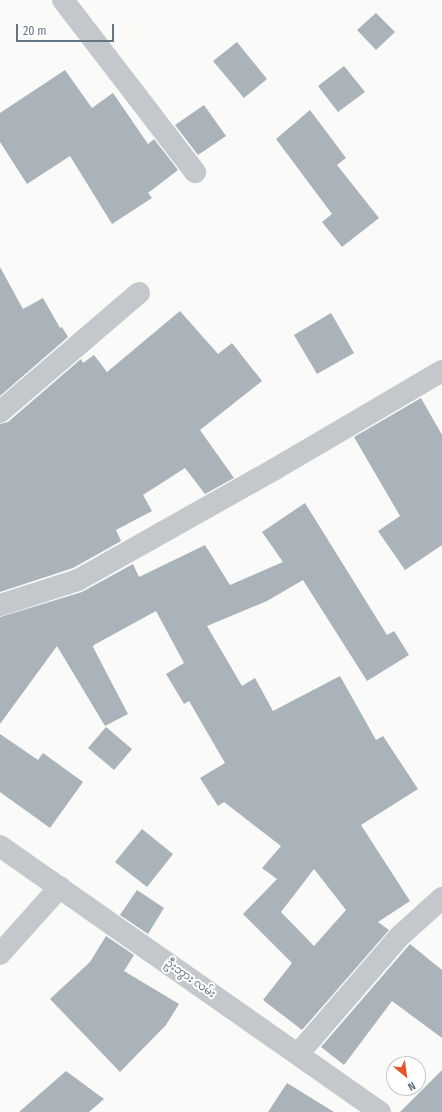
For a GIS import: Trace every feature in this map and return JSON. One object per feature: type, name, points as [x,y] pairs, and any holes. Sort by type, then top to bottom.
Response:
[{"type":"street","points":[[63,0],[195,172]]},
{"type":"street","points":[[0,412],[138,293]]},
{"type":"street","points":[[0,605],[78,580],[275,469],[442,371]]},
{"type":"street","name":"ဦးဘွား လမ်း","points":[[0,846],[380,1112]]},
{"type":"street","points":[[0,954],[60,887]]},
{"type":"street","points":[[298,1054],[400,936],[442,898]]},
{"type":"building","points":[[376,13],[395,32],[376,50],[357,30]]},
{"type":"building","points":[[237,42],[267,79],[244,98],[213,61]]},
{"type":"building","points":[[344,66],[365,92],[338,112],[318,86]]},
{"type":"building","points":[[65,70],[92,108],[113,93],[148,144],[154,139],[178,170],[148,193],[152,198],[112,224],[70,156],[27,184],[0,142],[0,113]]},
{"type":"building","points":[[204,105],[226,136],[198,155],[175,125]]},
{"type":"building","points":[[310,110],[346,158],[337,165],[379,218],[342,247],[322,222],[332,214],[276,139]]},
{"type":"building","points":[[0,267],[23,309],[43,298],[60,328],[62,327],[68,337],[0,396]]},
{"type":"building","points":[[180,311],[218,354],[232,343],[262,381],[200,430],[234,478],[205,494],[185,468],[143,495],[152,511],[116,530],[121,541],[73,568],[0,592],[0,424],[8,422],[81,359],[83,363],[94,355],[107,372]]},
{"type":"building","points":[[331,313],[354,353],[317,374],[294,335]]},
{"type":"building","points":[[421,398],[442,435],[442,545],[405,570],[378,531],[400,516],[354,437]]},
{"type":"building","points":[[305,503],[387,635],[394,631],[409,655],[367,681],[303,580],[267,601],[207,626],[242,686],[255,678],[273,711],[340,676],[376,740],[383,736],[418,789],[361,825],[410,901],[378,922],[389,930],[302,1030],[263,1000],[292,963],[243,914],[277,879],[262,868],[281,846],[224,802],[218,806],[200,778],[225,763],[189,701],[184,704],[166,674],[184,663],[156,611],[94,645],[93,647],[128,714],[105,726],[57,646],[0,724],[0,617],[82,592],[133,564],[139,577],[205,545],[230,585],[283,562],[262,532]],"holes":[[[314,869],[346,910],[314,946],[281,912]]]},
{"type":"building","points":[[106,727],[132,749],[114,770],[88,748]]},
{"type":"building","points":[[0,734],[38,760],[43,753],[83,782],[50,828],[0,792]]},
{"type":"building","points":[[142,829],[173,854],[147,887],[115,862]]},
{"type":"building","points":[[137,890],[164,908],[148,934],[120,915]]},
{"type":"building","points":[[106,936],[134,955],[124,971],[179,1004],[166,1025],[120,1072],[50,999],[90,962]]},
{"type":"building","points":[[410,944],[442,970],[442,1038],[392,1001],[344,1065],[321,1047]]},
{"type":"building","points":[[442,1070],[442,1112],[400,1112],[416,1096],[426,1096],[426,1086]]},
{"type":"building","points":[[66,1071],[104,1099],[89,1112],[19,1112]]},
{"type":"building","points":[[287,1083],[334,1112],[268,1112]]}]
